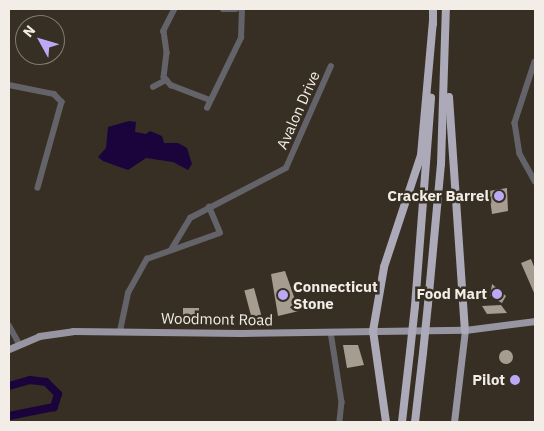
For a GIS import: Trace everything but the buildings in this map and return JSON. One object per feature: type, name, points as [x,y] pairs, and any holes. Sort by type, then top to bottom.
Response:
[{"type":"highway","points":[[402,422],[428,164],[433,9]]},
{"type":"highway","points":[[415,422],[441,164],[446,9]]},
{"type":"highway","points":[[386,422],[373,331],[384,267],[421,155],[433,21]]},
{"type":"highway","points":[[446,52],[465,330]]},
{"type":"main road","name":"Woodmont Road","points":[[19,343],[62,332],[465,330],[535,321]]},
{"type":"main road","points":[[454,422],[465,330]]},
{"type":"main road","points":[[9,350],[19,343]]},
{"type":"street","points":[[166,80],[164,32],[176,9]]},
{"type":"street","points":[[223,9],[236,9]]},
{"type":"street","points":[[207,108],[241,38],[242,9]]},
{"type":"street","points":[[535,62],[514,123],[520,154],[535,181]]},
{"type":"street","name":"Avalon Drive","points":[[171,250],[190,218],[286,168],[331,66]]},
{"type":"street","points":[[153,87],[166,80]]},
{"type":"street","points":[[166,80],[210,100]]},
{"type":"street","points":[[9,85],[54,94],[62,102],[38,188]]},
{"type":"street","points":[[120,331],[124,304],[142,265],[154,254],[218,234],[220,228],[209,207]]},
{"type":"street","points":[[9,325],[19,343]]},
{"type":"street","points":[[332,332],[342,402],[340,422]]},
{"type":"shaded area","points":[[129,121],[136,122],[135,132],[146,134],[150,131],[162,136],[164,143],[178,143],[187,148],[192,164],[188,170],[173,162],[146,158],[128,170],[103,161],[98,157],[106,148],[108,127]]},
{"type":"waterway","points":[[9,386],[30,380],[46,382],[58,394],[54,407],[9,416]]},
{"type":"place","name":"Cracker Barrel","points":[[499,196]]},
{"type":"place","name":"Food Mart","points":[[497,294]]},
{"type":"place","name":"Connecticut Stone","points":[[283,295]]},
{"type":"place","name":"Pilot","points":[[515,380]]}]
